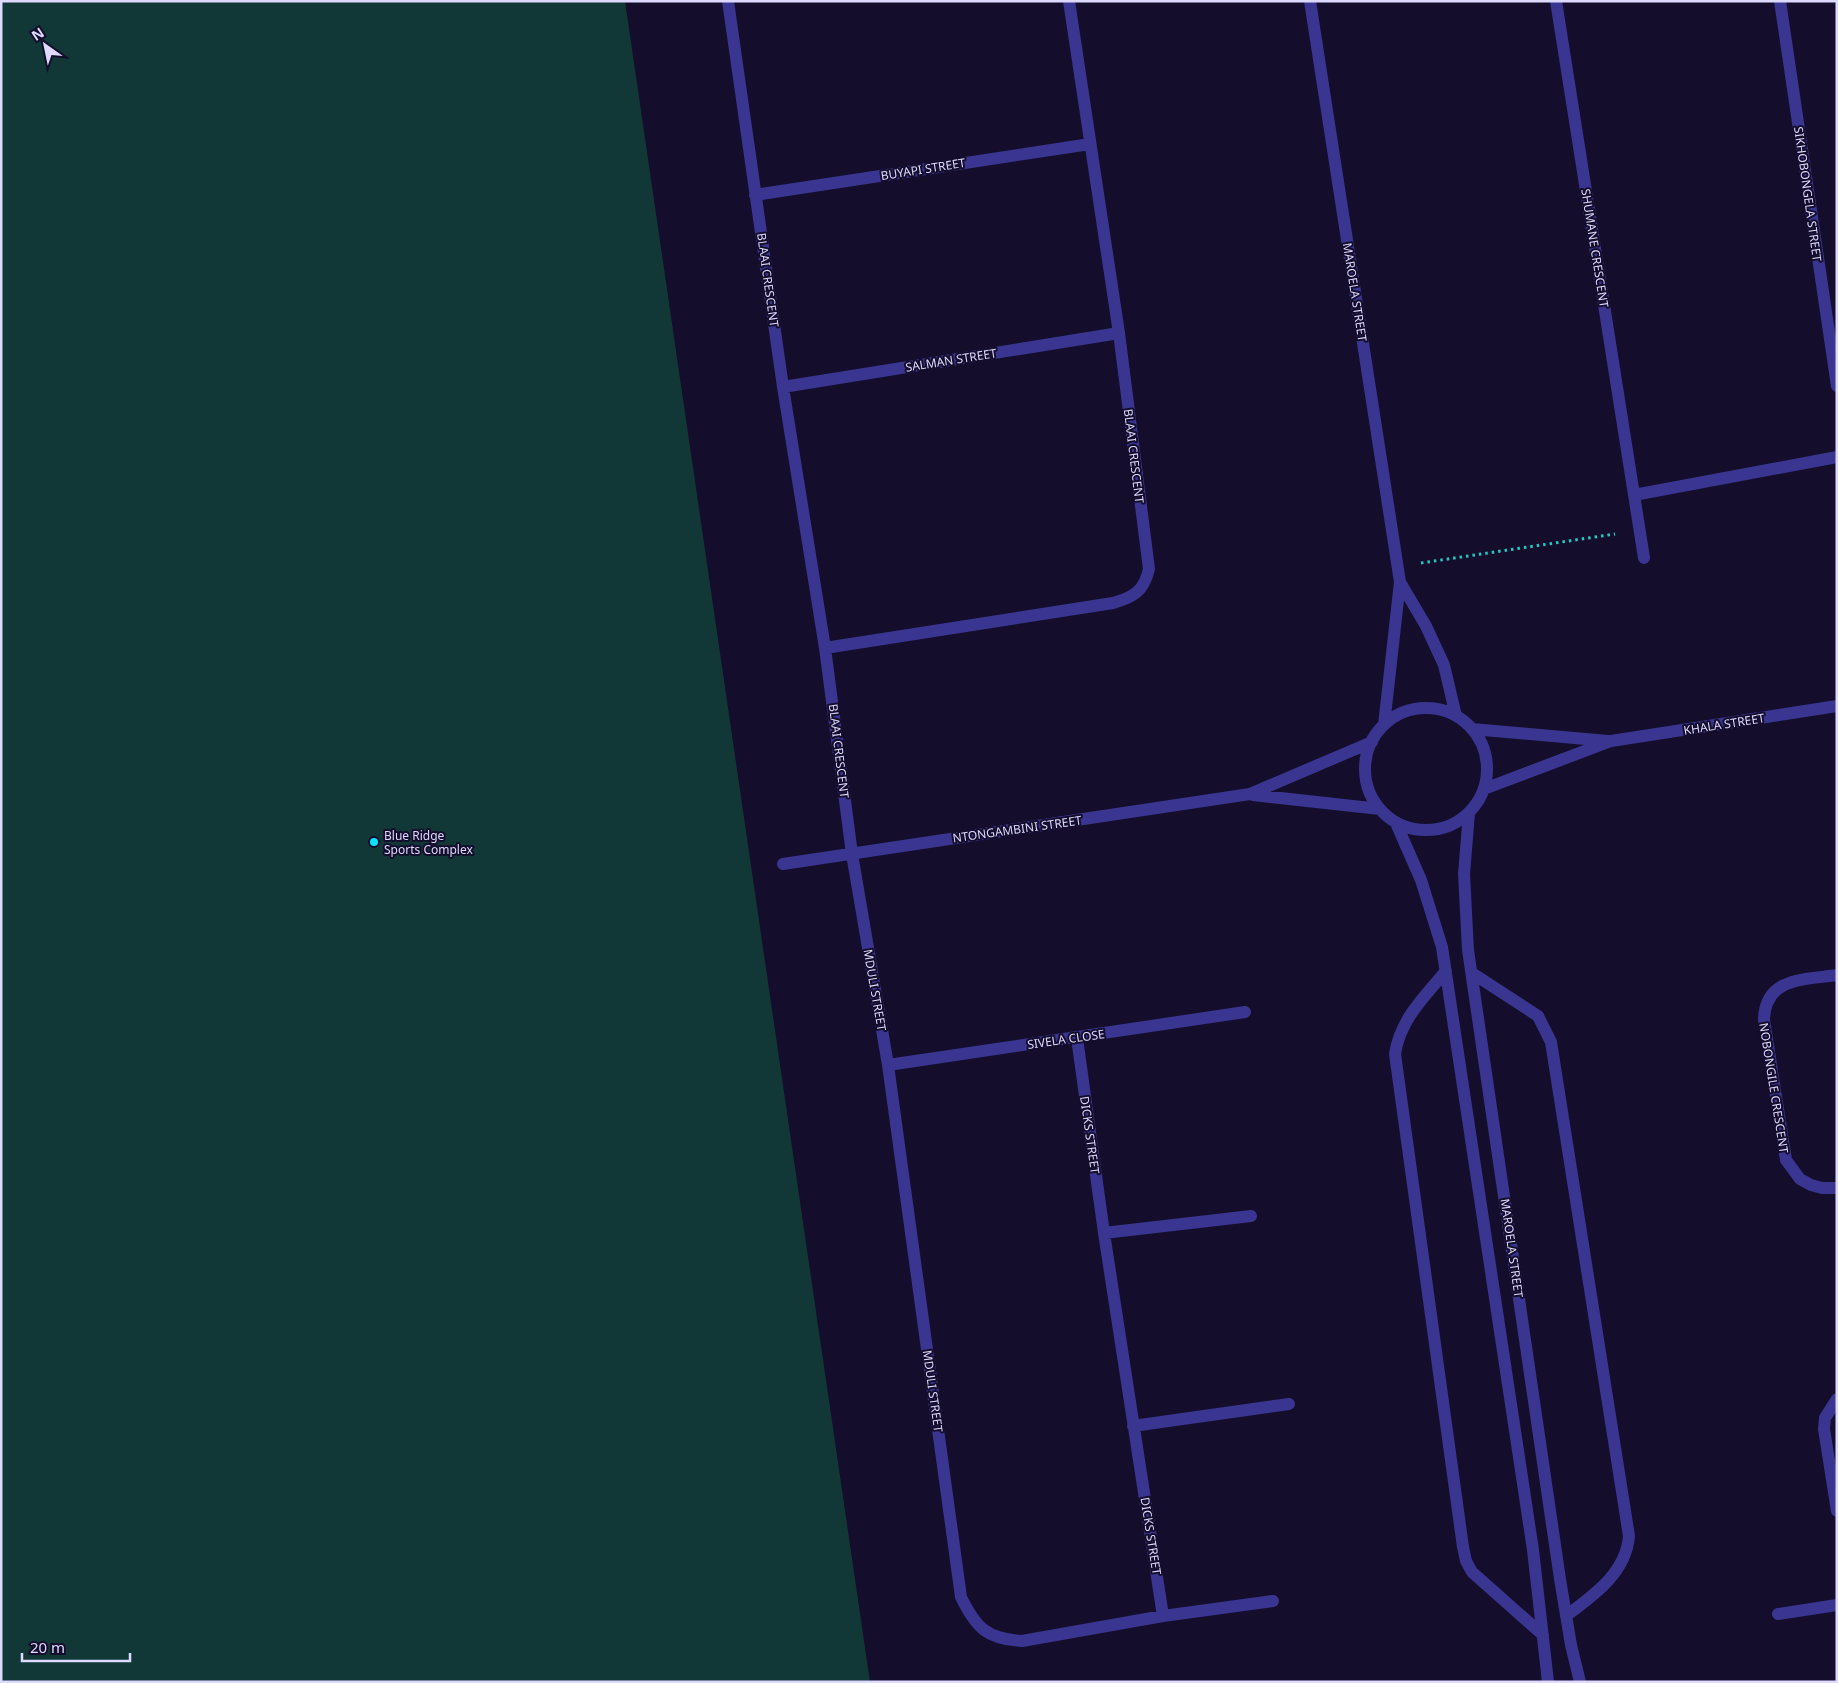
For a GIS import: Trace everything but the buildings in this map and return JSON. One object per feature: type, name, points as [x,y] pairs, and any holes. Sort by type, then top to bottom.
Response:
[{"type":"street","name":"BLAAI CRESCENT","points":[[728,1],[783,387],[825,648],[852,854]]},
{"type":"street","name":"BLAAI CRESCENT","points":[[825,648],[1113,603],[1132,598],[1142,589],[1149,569],[1119,333],[1069,1]]},
{"type":"street","name":"MAROELA STREET","points":[[1310,1],[1400,582],[1384,725]]},
{"type":"street","name":"SHUMANE CRESCENT","points":[[1556,1],[1644,558]]},
{"type":"street","name":"SIKHOBONGELA STREET","points":[[1780,1],[1835,358],[1837,386]]},
{"type":"street","name":"BUYAPI STREET","points":[[755,195],[1090,144]]},
{"type":"street","name":"SALMAN STREET","points":[[783,387],[1119,333]]},
{"type":"street","points":[[1634,494],[1837,457]]},
{"type":"street","name":"MAROELA STREET","points":[[1400,582],[1426,626],[1444,665],[1456,716]]},
{"type":"street","name":"KHALA STREET","points":[[1484,789],[1611,741],[1837,706]]},
{"type":"street","name":"MAROELA STREET","points":[[1419,709],[1438,709],[1456,716],[1472,729],[1484,747],[1487,768],[1484,789],[1469,813],[1453,824],[1434,830],[1415,829],[1396,823],[1380,809],[1368,789],[1365,765],[1372,742],[1384,725],[1400,714],[1419,709]]},
{"type":"street","name":"KHALA STREET","points":[[1472,729],[1611,741]]},
{"type":"street","name":"NTONGAMBINI STREET","points":[[783,864],[1250,794],[1372,742]]},
{"type":"street","name":"NTONGAMBINI STREET","points":[[1250,794],[1380,809]]},
{"type":"street","name":"MAROELA STREET","points":[[1469,813],[1464,874],[1465,916],[1472,973],[1566,1616],[1580,1682]]},
{"type":"street","name":"MAROELA STREET","points":[[1396,823],[1421,880],[1435,920],[1446,971],[1533,1550],[1548,1682]]},
{"type":"street","name":"MDULI STREET","points":[[852,854],[888,1065],[961,1597],[970,1616],[984,1631],[1001,1640],[1022,1641],[1163,1616],[1273,1601]]},
{"type":"street","points":[[1446,971],[1404,1023],[1397,1039],[1395,1054],[1462,1547],[1472,1572],[1543,1635]]},
{"type":"street","points":[[1472,973],[1538,1016],[1551,1042],[1629,1536],[1628,1551],[1613,1575],[1593,1596],[1566,1616]]},
{"type":"street","name":"NOBONGILE CRESCENT","points":[[1837,975],[1789,983],[1780,987],[1767,1001],[1764,1020],[1786,1160],[1792,1171],[1811,1185],[1837,1188]]},
{"type":"street","name":"SIVELA CLOSE","points":[[888,1065],[1245,1012]]},
{"type":"street","name":"DICKS STREET","points":[[1077,1038],[1104,1233],[1163,1616]]},
{"type":"street","points":[[1104,1233],[1251,1216]]},
{"type":"street","points":[[1837,1399],[1825,1418],[1824,1429],[1837,1511]]},
{"type":"street","points":[[1133,1426],[1289,1404]]},
{"type":"street","points":[[1778,1614],[1837,1606]]},
{"type":"path","points":[[1398,567],[1640,530]]},
{"type":"green space","name":"Blue Ridge Sports Complex","points":[[1,1],[625,1],[870,1682],[1,1682]]},
{"type":"place","name":"Blue Ridge Sports Complex","points":[[374,842]]}]
